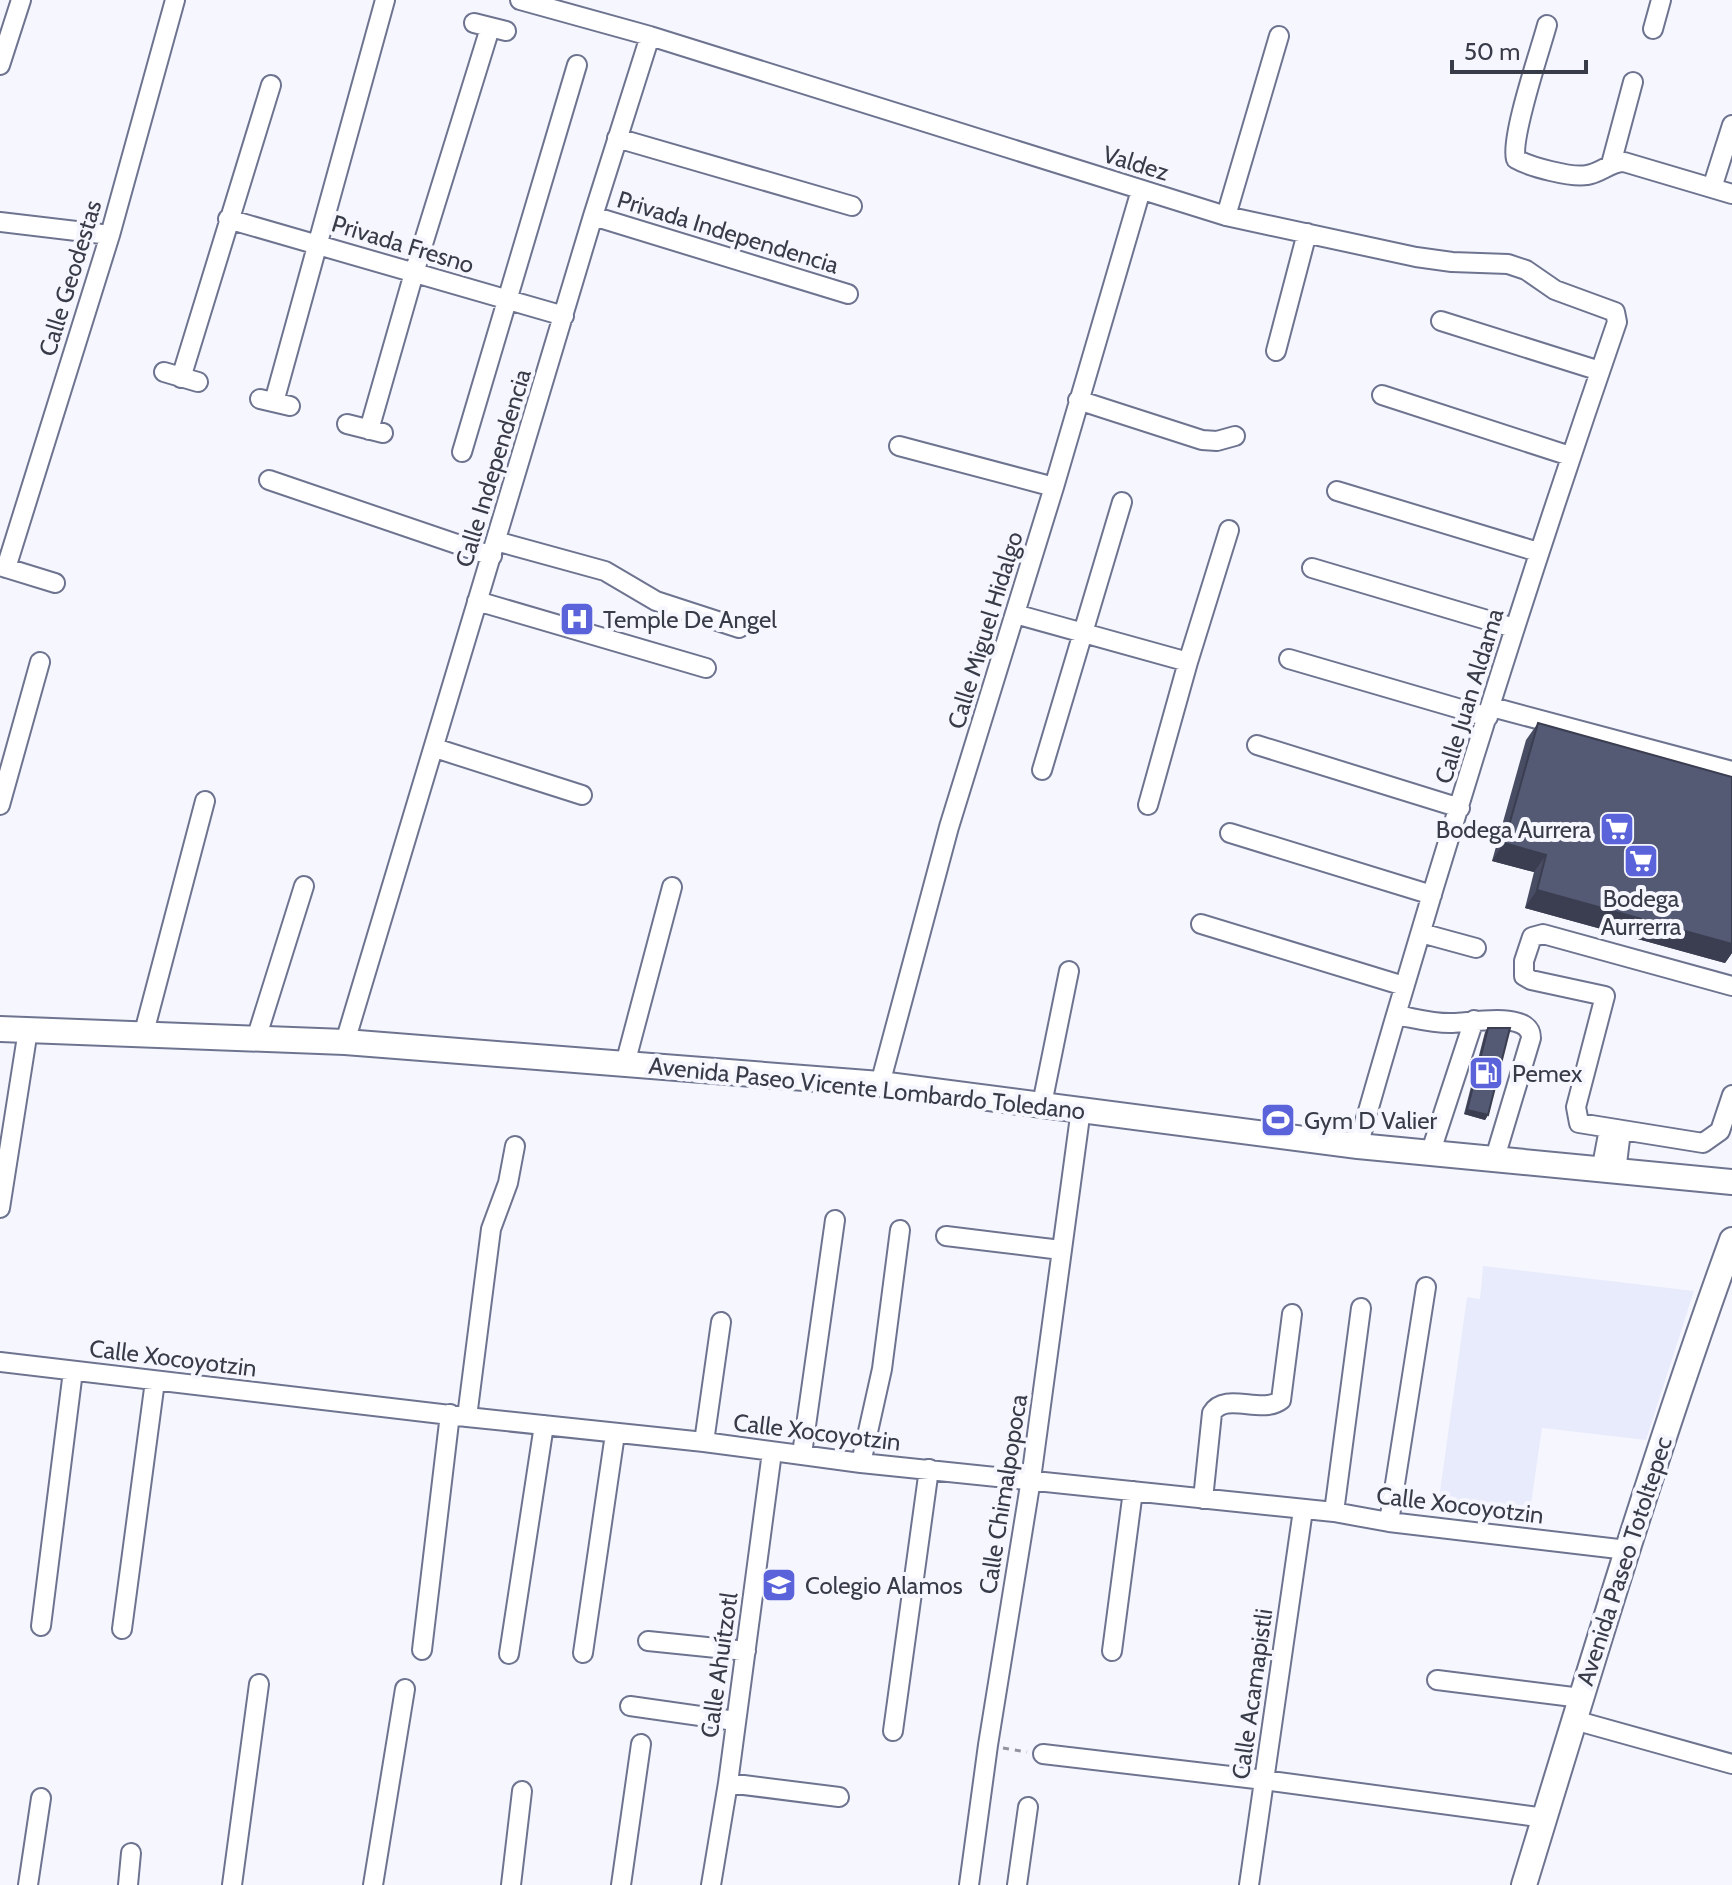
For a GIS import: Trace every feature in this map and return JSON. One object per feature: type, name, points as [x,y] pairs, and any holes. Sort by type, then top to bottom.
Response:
[{"type":"main road","name":"Avenida Paseo Vicente Lombardo Toledano","points":[[0,1029],[345,1042],[880,1084],[1358,1146],[1732,1182]]},
{"type":"main road","name":"Avenida Paseo Totoltepec","points":[[1524,1885],[1627,1550],[1732,1240]]},
{"type":"street","points":[[0,65],[21,0]]},
{"type":"street","name":"Calle Geodestas","points":[[3,567],[110,235],[175,0]]},
{"type":"street","points":[[275,402],[385,0]]},
{"type":"street","points":[[520,0],[650,36]]},
{"type":"street","points":[[1653,29],[1661,0]]},
{"type":"street","points":[[1547,25],[1515,149],[1516,159],[1579,176],[1624,162],[1732,194]]},
{"type":"street","points":[[347,424],[376,432],[414,273],[490,27]]},
{"type":"street","name":"Calle Independencia","points":[[345,1042],[650,36]]},
{"type":"street","name":"Valdez","points":[[650,36],[1226,216],[1416,257],[1508,264],[1526,270],[1555,290],[1612,309]]},
{"type":"street","points":[[1226,216],[1279,36]]},
{"type":"street","points":[[462,452],[577,64]]},
{"type":"street","points":[[1611,164],[1633,82]]},
{"type":"street","points":[[181,377],[271,85]]},
{"type":"street","points":[[1712,188],[1732,125]]},
{"type":"street","points":[[617,138],[852,206]]},
{"type":"street","name":"Calle Miguel Hidalgo","points":[[880,1084],[949,827],[1054,487],[1141,190]]},
{"type":"street","name":"Privada Independencia","points":[[593,216],[848,294]]},
{"type":"street","name":"Privada Fresno","points":[[228,219],[564,316]]},
{"type":"street","points":[[0,222],[110,235]]},
{"type":"street","points":[[1276,351],[1307,233]]},
{"type":"street","name":"Calle Juan Aldama","points":[[1358,1146],[1514,628],[1617,322],[1612,309]]},
{"type":"street","points":[[1441,321],[1600,371]]},
{"type":"street","points":[[1382,395],[1570,456]]},
{"type":"street","points":[[1078,400],[1202,440],[1217,441],[1235,436]]},
{"type":"street","points":[[899,446],[1054,487]]},
{"type":"street","points":[[269,480],[494,548],[605,571],[656,601],[739,628]]},
{"type":"street","points":[[1337,491],[1538,552]]},
{"type":"street","points":[[1042,770],[1122,502]]},
{"type":"street","points":[[1148,805],[1229,530]]},
{"type":"street","points":[[3,567],[55,583]]},
{"type":"street","points":[[1312,568],[1514,628]]},
{"type":"street","points":[[477,601],[706,668]]},
{"type":"street","points":[[1015,614],[1188,662]]},
{"type":"street","points":[[1289,659],[1732,771]]},
{"type":"street","points":[[0,805],[40,662]]},
{"type":"street","points":[[1257,745],[1460,808]]},
{"type":"street","points":[[435,748],[582,795]]},
{"type":"street","points":[[143,1036],[205,801]]},
{"type":"street","points":[[1230,833],[1432,895]]},
{"type":"street","points":[[256,1039],[304,886]]},
{"type":"street","points":[[625,1064],[672,887]]},
{"type":"street","points":[[1201,924],[1404,986]]},
{"type":"street","points":[[1421,933],[1476,948]]},
{"type":"street","points":[[1732,985],[1543,934],[1532,937],[1524,961],[1524,976],[1531,980],[1605,996],[1580,1087],[1576,1117],[1585,1126],[1703,1143],[1720,1131],[1732,1095]]},
{"type":"street","points":[[1042,1104],[1069,971]]},
{"type":"street","points":[[1396,1015],[1442,1023],[1508,1021],[1527,1027],[1532,1034],[1494,1161]]},
{"type":"street","points":[[1430,1154],[1474,1020]]},
{"type":"street","points":[[0,1208],[28,1030]]},
{"type":"street","name":"Calle Chimalpopoca","points":[[969,1885],[1031,1479],[1081,1109]]},
{"type":"street","points":[[1608,1171],[1615,1130]]},
{"type":"street","points":[[422,1650],[458,1415],[491,1229],[508,1183],[515,1146]]},
{"type":"street","points":[[802,1454],[835,1220]]},
{"type":"street","points":[[861,1463],[882,1369],[900,1230]]},
{"type":"street","points":[[946,1236],[1061,1250]]},
{"type":"street","points":[[1389,1522],[1426,1287]]},
{"type":"street","points":[[1334,1512],[1361,1308]]},
{"type":"street","points":[[1203,1499],[1212,1413],[1216,1406],[1224,1403],[1264,1407],[1281,1400],[1292,1314]]},
{"type":"street","points":[[704,1442],[721,1322]]},
{"type":"street","name":"Calle Xocoyotzin","points":[[0,1362],[704,1442],[861,1463],[1334,1512],[1389,1522],[1627,1550]]},
{"type":"street","points":[[41,1626],[73,1371]]},
{"type":"street","points":[[122,1629],[155,1381]]},
{"type":"street","points":[[509,1654],[544,1425]]},
{"type":"street","points":[[583,1653],[615,1434]]},
{"type":"street","name":"Calle Ahuítzotl","points":[[711,1885],[728,1783],[772,1452]]},
{"type":"street","points":[[893,1731],[929,1469]]},
{"type":"street","points":[[1112,1651],[1133,1491]]},
{"type":"street","name":"Calle Acamapistli","points":[[1249,1885],[1303,1510]]},
{"type":"street","points":[[648,1641],[746,1651]]},
{"type":"street","points":[[1437,1680],[1577,1709],[1732,1764]]},
{"type":"street","points":[[232,1885],[259,1684]]},
{"type":"street","points":[[373,1885],[405,1689]]},
{"type":"street","points":[[630,1706],[735,1721]]},
{"type":"street","points":[[621,1885],[641,1744]]},
{"type":"street","points":[[1043,1754],[1545,1818]]},
{"type":"street","points":[[728,1783],[839,1797]]},
{"type":"street","points":[[511,1885],[522,1791]]},
{"type":"street","points":[[28,1885],[41,1798]]},
{"type":"street","points":[[1017,1885],[1028,1807]]},
{"type":"street","points":[[128,1885],[131,1853]]},
{"type":"path","points":[[988,1745],[1043,1754]]},
{"type":"shaded area","points":[[1483,1266],[1694,1291],[1646,1440],[1542,1428],[1529,1518],[1438,1506],[1467,1297],[1480,1299]]},
{"type":"building","name":"Bodega Aurrera","points":[[1538,723],[1732,777],[1732,944],[1537,890],[1546,855],[1504,843]]},
{"type":"building","name":"Pemex","points":[[1488,1028],[1510,1028],[1488,1115],[1467,1110]]},
{"type":"place","name":"Temple De Angel","points":[[577,619]]},
{"type":"place","name":"Bodega Aurrera","points":[[1617,829]]},
{"type":"place","name":"Bodega Aurrerra","points":[[1641,861]]},
{"type":"place","name":"Pemex","points":[[1486,1073]]},
{"type":"place","name":"Gym D Valier","points":[[1278,1120]]},
{"type":"place","name":"Colegio Alamos","points":[[779,1585]]}]
